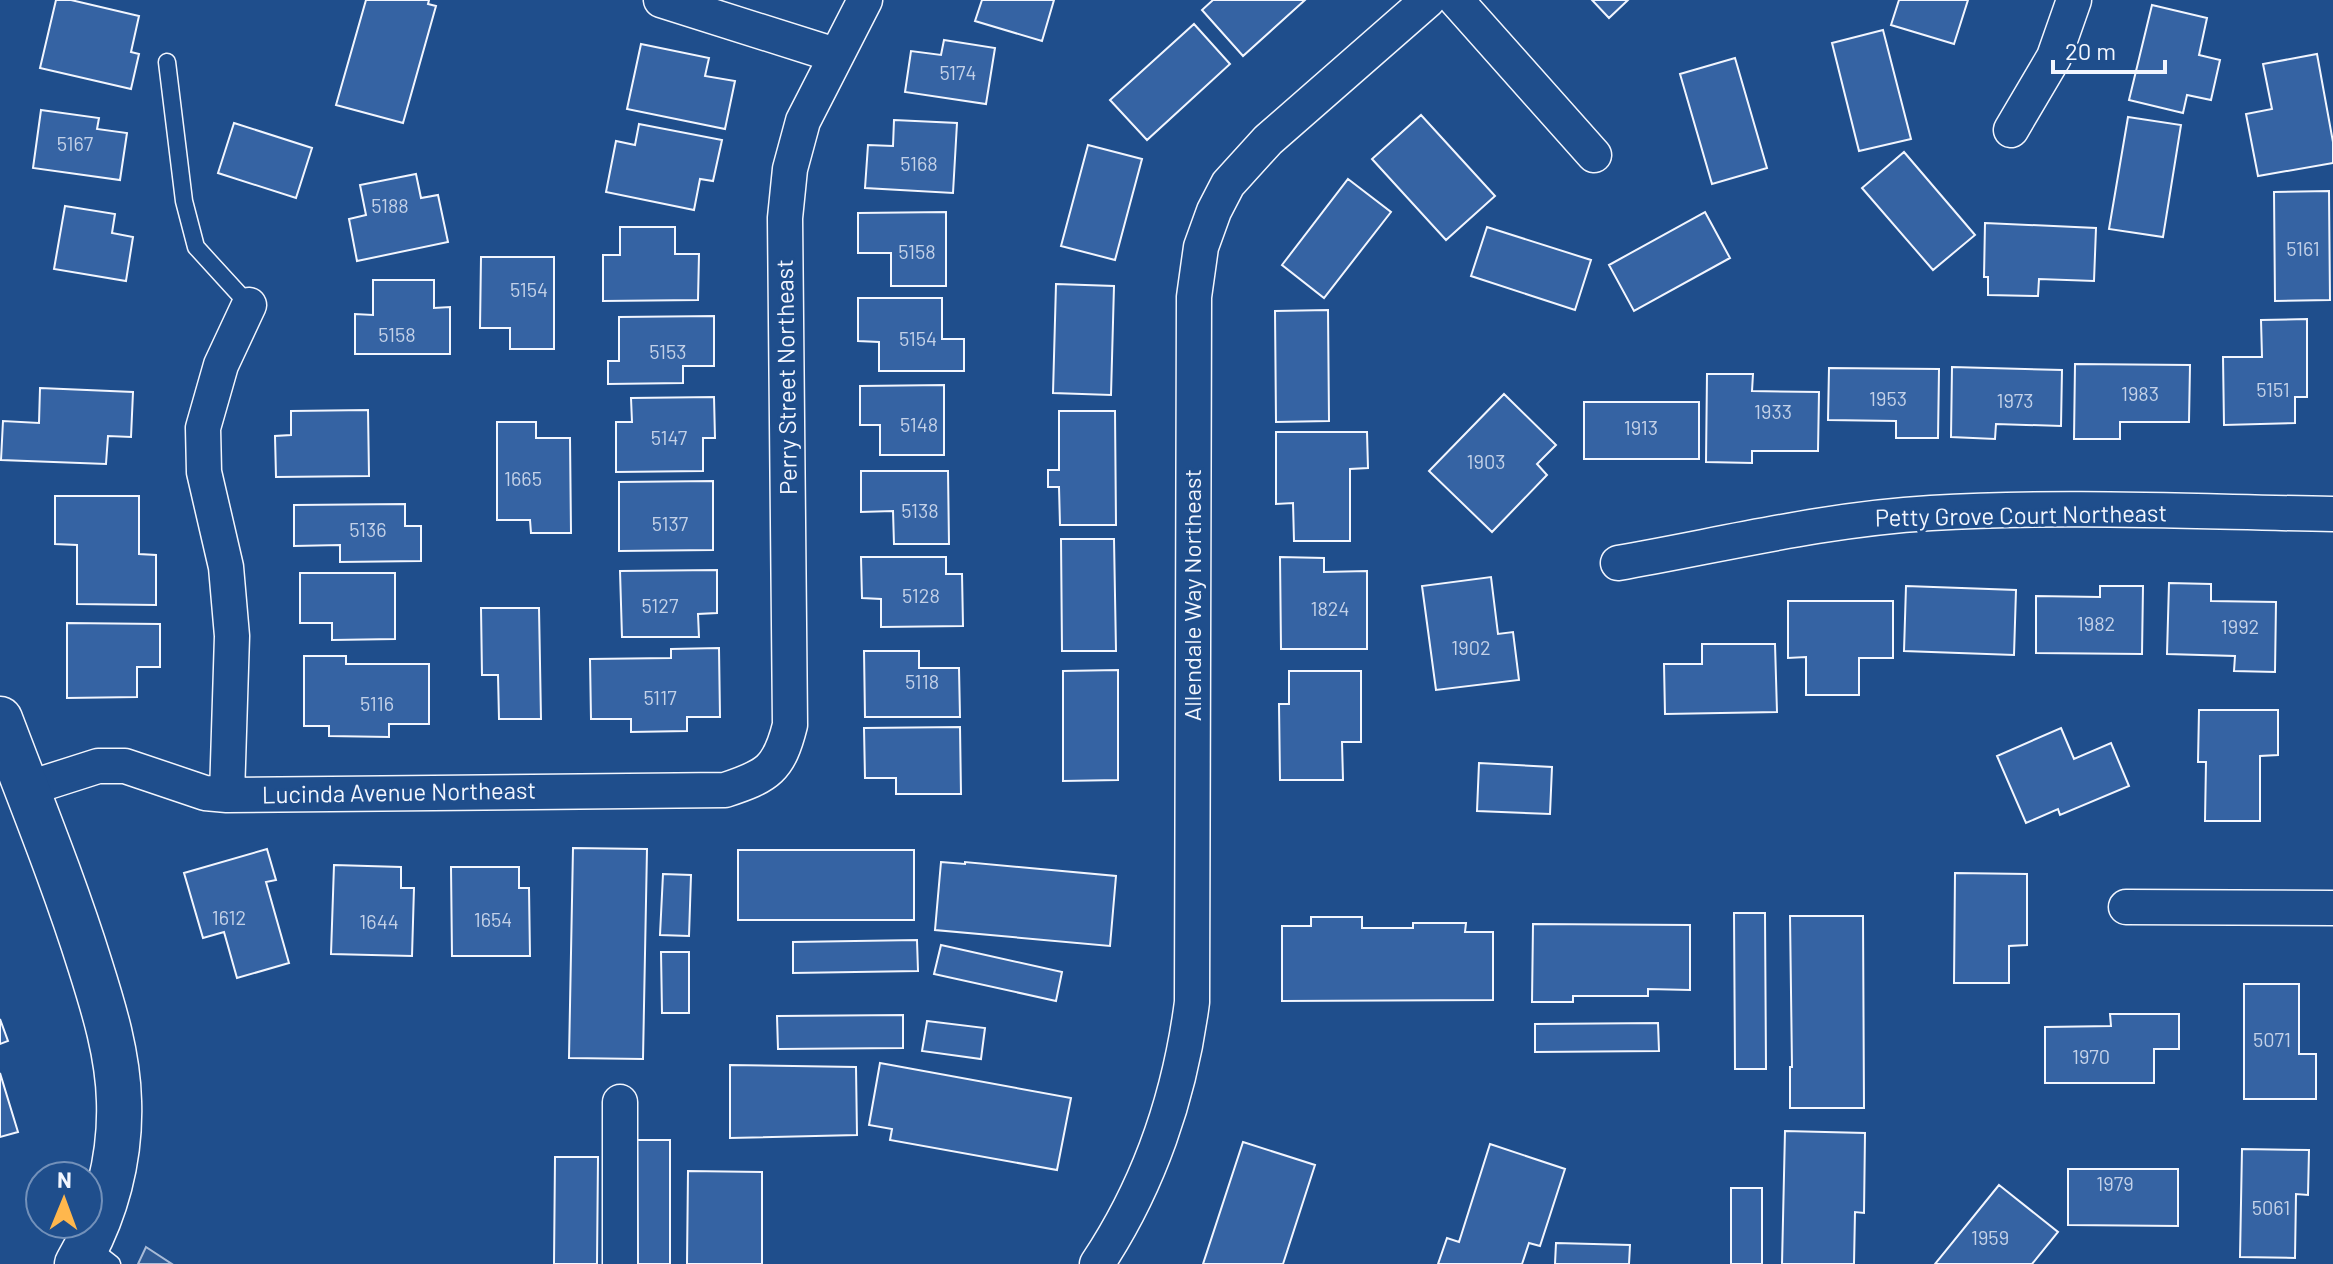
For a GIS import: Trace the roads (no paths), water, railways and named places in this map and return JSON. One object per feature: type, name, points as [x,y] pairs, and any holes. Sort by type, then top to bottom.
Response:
[{"type":"main road","points":[[0,719],[79,931],[108,1021],[120,1100],[115,1158],[92,1258]]},
{"type":"street","points":[[661,0],[835,55]]},
{"type":"street","name":"Perry Street Northeast","points":[[774,767],[785,746],[790,725],[785,218],[790,169],[803,121],[865,0]]},
{"type":"street","name":"Allendale Way Northeast","points":[[1097,1264],[1149,1167],[1185,1054],[1192,1002],[1194,297],[1201,247],[1228,184],[1268,140],[1428,0]]},
{"type":"street","points":[[1456,0],[1594,155]]},
{"type":"street","points":[[2011,130],[2054,57],[2074,0]]},
{"type":"street","points":[[227,795],[232,636],[226,567],[204,472],[203,428],[221,365],[249,305]]},
{"type":"street","name":"Petty Grove Court Northeast","points":[[1618,563],[1859,519],[1930,513],[2333,514]]},
{"type":"street","name":"Lucinda Avenue Northeast","points":[[26,789],[98,766],[125,766],[194,790],[227,795],[725,790],[751,781],[774,767]]},
{"type":"street","points":[[2126,907],[2333,908]]},
{"type":"street","points":[[620,1102],[620,1264]]},
{"type":"lane","points":[[167,62],[184,201],[196,247],[249,305]]}]
